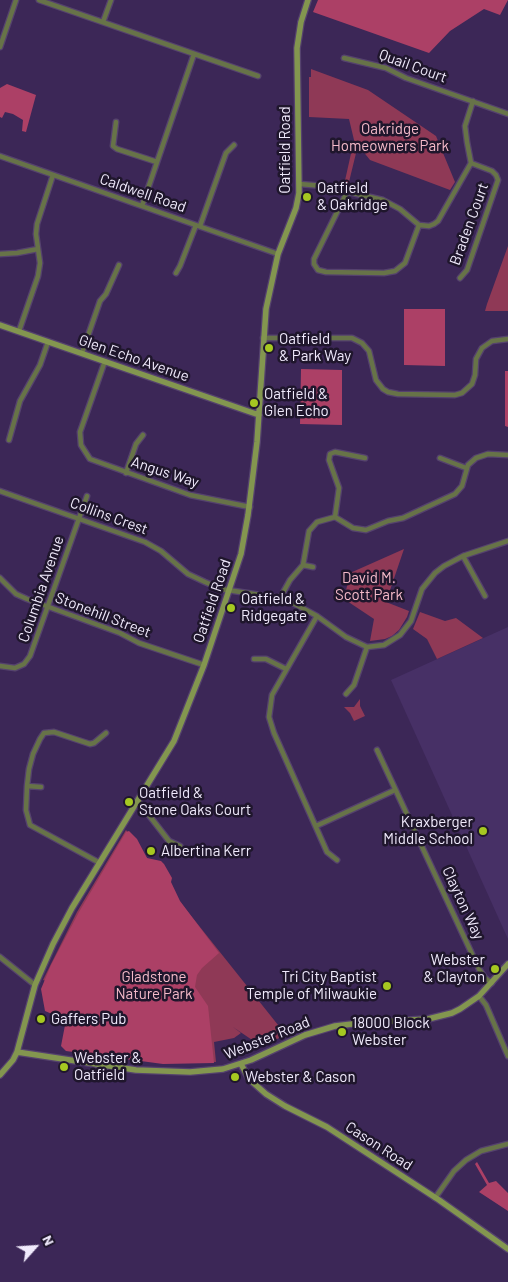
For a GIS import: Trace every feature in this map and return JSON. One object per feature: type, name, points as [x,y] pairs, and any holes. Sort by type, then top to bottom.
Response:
[{"type":"main road","name":"Oatfield Road","points":[[0,1075],[17,1052],[35,985],[44,962],[72,908],[174,741],[204,665],[241,554],[250,507],[260,415],[266,309],[278,254],[296,208],[300,184],[297,91],[298,37],[308,0]]},
{"type":"main road","name":"Glen Echo Avenue","points":[[0,325],[260,415]]},
{"type":"main road","name":"Webster Road","points":[[17,1052],[136,1070],[165,1072],[212,1071],[229,1068],[314,1032],[361,1023],[438,1017],[460,1009],[479,996],[508,964]]},
{"type":"main road","name":"Cason Road","points":[[241,1064],[250,1079],[266,1094],[285,1106],[328,1127],[508,1249]]},
{"type":"street","points":[[0,46],[16,0]]},
{"type":"street","points":[[39,0],[258,76]]},
{"type":"street","points":[[103,22],[111,0]]},
{"type":"street","points":[[142,206],[194,54]]},
{"type":"street","name":"Quail Court","points":[[344,58],[386,68],[406,78],[508,114]]},
{"type":"street","points":[[300,184],[323,186],[390,203],[419,225],[429,226],[438,220],[471,163],[466,126],[473,101]]},
{"type":"street","points":[[116,122],[113,146],[157,162]]},
{"type":"street","points":[[176,273],[198,225],[226,153],[234,145]]},
{"type":"street","name":"Caldwell Road","points":[[0,156],[278,254]]},
{"type":"street","name":"Braden Court","points":[[460,278],[468,270],[498,185],[496,175],[492,171],[471,163]]},
{"type":"street","points":[[19,331],[38,276],[40,262],[37,224],[53,175]]},
{"type":"street","points":[[347,192],[314,259],[314,264],[318,270],[326,272],[384,273],[396,270],[405,263],[419,225]]},
{"type":"street","points":[[0,254],[38,249]]},
{"type":"street","points":[[82,353],[100,301],[105,296],[119,266]]},
{"type":"street","points":[[263,338],[352,338],[362,343],[369,351],[376,380],[388,392],[398,394],[455,395],[462,393],[472,384],[475,375],[476,359],[482,348],[497,339],[508,339]]},
{"type":"street","points":[[9,440],[20,401],[40,366],[48,342]]},
{"type":"street","name":"Angus Way","points":[[105,361],[80,432],[81,445],[90,459],[190,495],[250,507]]},
{"type":"street","points":[[126,473],[136,444],[143,435]]},
{"type":"street","points":[[335,517],[339,488],[329,460],[330,454],[335,452],[365,458]]},
{"type":"street","points":[[280,598],[290,580],[303,565],[307,538],[312,526],[317,522],[335,517],[357,530],[366,530],[388,521],[403,518],[455,494],[462,486],[466,468],[472,461],[482,455],[508,455]]},
{"type":"street","points":[[440,458],[466,468]]},
{"type":"street","name":"Collins Crest","points":[[0,491],[145,542],[161,550],[188,574],[205,582],[230,590],[280,598],[317,616],[346,637],[367,646]]},
{"type":"street","name":"Columbia Avenue","points":[[0,666],[15,668],[28,660],[87,496]]},
{"type":"street","points":[[346,694],[354,685],[367,646],[384,645],[400,635],[410,620],[418,597],[428,580],[444,566],[463,556],[508,542]]},
{"type":"street","points":[[463,556],[485,596]]},
{"type":"street","points":[[303,565],[313,567]]},
{"type":"street","name":"Stonehill Street","points":[[0,578],[21,597],[120,632],[139,643],[204,665]]},
{"type":"street","points":[[317,616],[272,695],[269,717],[274,734],[326,852],[337,860]]},
{"type":"street","points":[[254,659],[266,658],[286,669]]},
{"type":"street","points":[[100,862],[30,825],[26,810],[27,786],[33,754],[44,734],[54,732],[90,744],[106,733]]},
{"type":"street","name":"Clayton Way","points":[[377,750],[479,969],[485,978],[492,983]]},
{"type":"street","points":[[27,786],[41,787]]},
{"type":"street","points":[[316,826],[395,790]]},
{"type":"street","points":[[138,801],[169,842],[180,846]]},
{"type":"street","points":[[0,957],[35,985]]},
{"type":"street","points":[[479,996],[486,1005],[506,1047],[508,1056]]},
{"type":"street","points":[[435,1198],[454,1171],[466,1160],[481,1151],[508,1144]]},
{"type":"shaded area","name":"Kraxberger Middle School","points":[[508,627],[508,939],[391,680]]},
{"type":"green space","points":[[318,0],[508,0],[500,15],[484,9],[450,31],[429,53],[313,12]]},
{"type":"green space","name":"Oakridge Homeowners Park","points":[[311,69],[368,90],[436,136],[455,182],[450,190],[370,160],[358,145],[348,186],[344,185],[354,140],[349,119],[309,117],[309,77],[311,77]]},
{"type":"green space","points":[[7,84],[36,95],[26,132],[22,131],[23,120],[13,114],[5,112],[2,118],[0,117],[0,88]]},
{"type":"green space","points":[[508,246],[508,311],[485,311],[487,304]]},
{"type":"green space","points":[[404,309],[445,309],[445,366],[404,365]]},
{"type":"green space","points":[[301,369],[342,370],[342,425],[300,424]]},
{"type":"green space","points":[[505,371],[508,371],[508,427],[505,426]]},
{"type":"green space","name":"David M. Scott Park","points":[[404,549],[386,602],[409,611],[407,617],[399,630],[392,636],[370,641],[374,619],[344,599],[350,573]]},
{"type":"green space","name":"David M. Scott Park","points":[[420,612],[445,621],[456,618],[483,638],[437,659],[427,639],[413,629]]},
{"type":"green space","points":[[360,699],[360,706],[365,716],[354,721],[344,707],[354,707]]},
{"type":"green space","name":"Gladstone Nature Park","points":[[126,830],[184,907],[286,1035],[261,1046],[233,1027],[241,1033],[234,1038],[214,1042],[216,1062],[140,1059],[80,992],[43,980],[77,912]]},
{"type":"green space","name":"Gladstone Nature Park","points":[[129,831],[137,839],[147,858],[161,861],[164,864],[172,878],[171,882],[180,901],[219,953],[197,975],[195,987],[208,1006],[214,1063],[163,1064],[66,1051],[61,1046],[66,1020],[45,1011],[41,989],[51,965],[79,912],[126,832]]},
{"type":"green space","points":[[477,1162],[489,1183],[496,1181],[508,1193],[508,1211],[479,1192],[487,1185],[475,1164]]},
{"type":"place","name":"Oatfield & Oakridge","points":[[307,197]]},
{"type":"place","name":"Oatfield & Park Way","points":[[269,348]]},
{"type":"place","name":"Oatfield & Glen Echo","points":[[254,403]]},
{"type":"place","name":"Oatfield & Ridgegate","points":[[231,608]]},
{"type":"place","name":"Oatfield & Stone Oaks Court","points":[[129,802]]},
{"type":"place","name":"Kraxberger Middle School","points":[[483,831]]},
{"type":"place","name":"Albertina Kerr","points":[[151,851]]},
{"type":"place","name":"Webster & Clayton","points":[[495,969]]},
{"type":"place","name":"Tri City Baptist Temple of Milwaukie","points":[[387,986]]},
{"type":"place","name":"Gaffers Pub","points":[[41,1019]]},
{"type":"place","name":"18000 Block Webster","points":[[342,1032]]},
{"type":"place","name":"Webster & Oatfield","points":[[64,1067]]},
{"type":"place","name":"Webster & Cason","points":[[235,1077]]}]
